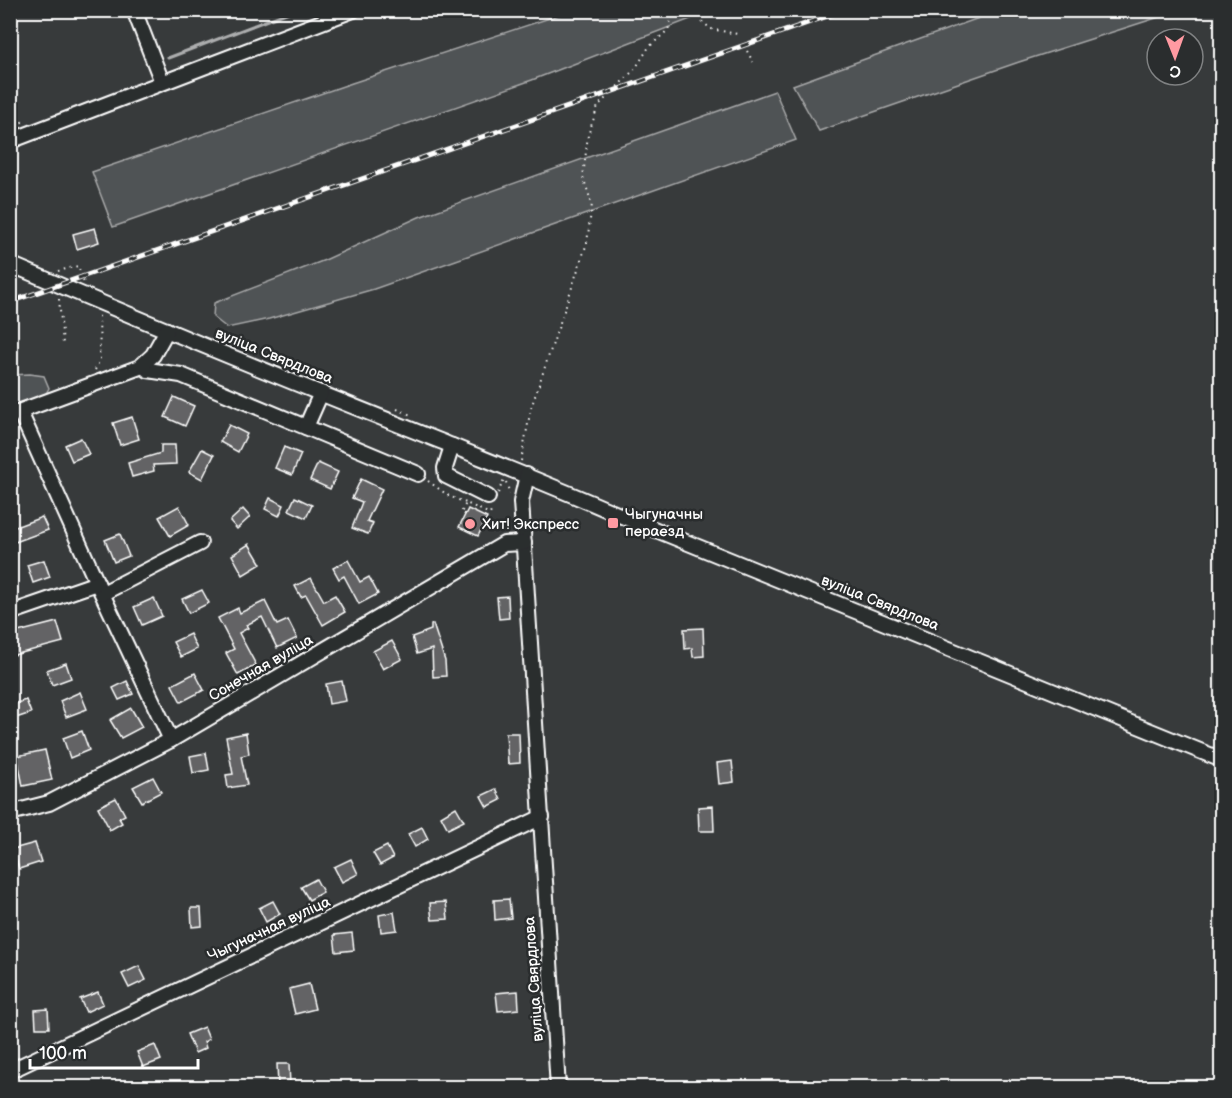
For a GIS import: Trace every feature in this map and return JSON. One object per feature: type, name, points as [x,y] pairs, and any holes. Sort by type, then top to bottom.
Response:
[{"type":"street","points":[[134,10],[162,82]]},
{"type":"street","points":[[10,141],[352,10]]},
{"type":"street","name":"вуліца Свярдлова","points":[[10,264],[1221,760]]},
{"type":"street","points":[[167,330],[153,355],[144,364],[15,413],[171,740]]},
{"type":"street","points":[[144,364],[148,370],[181,375],[418,474]]},
{"type":"street","points":[[306,427],[321,393]]},
{"type":"street","points":[[452,446],[446,476],[488,497]]},
{"type":"street","name":"вуліца Свярдлова","points":[[527,475],[521,501],[558,1088]]},
{"type":"street","points":[[10,613],[100,588],[200,543]]},
{"type":"street","name":"Сонечная вуліца","points":[[10,813],[49,802],[171,740],[504,544],[524,543]]},
{"type":"street","name":"Чыгуначная вуліца","points":[[10,1071],[542,817]]},
{"type":"path","points":[[520,461],[531,408],[587,243],[592,204],[583,177],[588,135],[598,106],[635,69],[650,47],[668,30],[674,10]]},
{"type":"path","points":[[688,10],[711,28],[737,34]]},
{"type":"path","points":[[747,51],[753,62]]},
{"type":"path","points":[[60,302],[63,344]]},
{"type":"path","points":[[94,371],[100,360],[99,310]]},
{"type":"path","points":[[405,412],[415,417]]},
{"type":"path","points":[[418,474],[449,496],[466,503]]},
{"type":"shaded area","points":[[574,10],[727,11],[706,13],[532,80],[113,227],[92,172]]},
{"type":"shaded area","points":[[1001,10],[1178,11],[1019,62],[819,131],[793,85]]},
{"type":"shaded area","points":[[775,91],[796,140],[374,289],[269,319],[227,328],[213,317],[214,303],[325,260],[419,217]]},
{"type":"shaded area","points":[[11,375],[44,376],[49,388],[44,397],[11,408]]},
{"type":"building","points":[[95,228],[99,242],[77,249],[73,234]]},
{"type":"building","points":[[174,397],[194,406],[185,426],[165,417]]},
{"type":"building","points":[[132,417],[139,439],[120,445],[113,423]]},
{"type":"building","points":[[229,425],[247,434],[238,452],[220,442]]},
{"type":"building","points":[[81,438],[89,454],[72,461],[65,445]]},
{"type":"building","points":[[161,445],[175,445],[176,464],[153,465],[154,471],[132,477],[128,463],[161,453]]},
{"type":"building","points":[[284,447],[301,454],[292,475],[275,468]]},
{"type":"building","points":[[202,449],[214,455],[202,479],[189,472]]},
{"type":"building","points":[[318,463],[338,472],[330,489],[310,480]]},
{"type":"building","points":[[361,479],[382,489],[367,521],[373,523],[368,534],[352,528],[362,502],[352,498]]},
{"type":"building","points":[[295,497],[312,505],[306,518],[289,510]]},
{"type":"building","points":[[270,498],[284,505],[279,516],[265,509]]},
{"type":"building","points":[[179,506],[189,525],[170,536],[159,517]]},
{"type":"building","points":[[243,509],[250,517],[237,529],[230,521]]},
{"type":"building","points":[[468,509],[487,518],[478,536],[459,527]]},
{"type":"building","points":[[42,517],[48,530],[10,544],[10,529]]},
{"type":"building","points":[[120,534],[129,556],[114,562],[105,540]]},
{"type":"building","points":[[249,544],[261,564],[243,575],[232,555]]},
{"type":"building","points":[[44,560],[50,577],[33,583],[27,565]]},
{"type":"building","points":[[348,560],[360,582],[369,577],[378,594],[359,604],[344,576],[339,579],[333,568]]},
{"type":"building","points":[[311,578],[324,601],[335,595],[345,612],[323,625],[306,595],[301,597],[295,586]]},
{"type":"building","points":[[202,590],[209,603],[189,613],[182,599]]},
{"type":"building","points":[[508,596],[509,618],[499,619],[497,597]]},
{"type":"building","points":[[154,598],[162,616],[142,625],[134,607]]},
{"type":"building","points":[[265,601],[277,625],[288,620],[297,638],[277,648],[262,617],[246,625],[248,628],[239,633],[256,665],[238,675],[226,653],[234,649],[218,618],[238,608],[240,613]]},
{"type":"building","points":[[57,622],[63,642],[10,656],[10,634]]},
{"type":"building","points":[[433,624],[445,661],[446,676],[433,677],[432,649],[417,654],[412,637],[431,630]]},
{"type":"building","points":[[703,628],[704,656],[693,657],[692,648],[685,649],[684,629]]},
{"type":"building","points":[[190,634],[197,649],[181,657],[173,642]]},
{"type":"building","points":[[392,641],[402,659],[383,669],[373,651]]},
{"type":"building","points":[[66,663],[71,678],[52,685],[47,670]]},
{"type":"building","points":[[195,673],[204,690],[181,702],[172,685]]},
{"type":"building","points":[[127,681],[133,694],[119,700],[113,688]]},
{"type":"building","points":[[342,681],[346,701],[329,704],[326,684]]},
{"type":"building","points":[[80,692],[87,709],[66,717],[60,701]]},
{"type":"building","points":[[26,700],[31,713],[13,719],[10,705]]},
{"type":"building","points":[[131,708],[142,727],[121,738],[110,720]]},
{"type":"building","points":[[82,731],[89,750],[70,758],[63,738]]},
{"type":"building","points":[[246,733],[249,754],[241,756],[247,785],[228,788],[226,775],[233,774],[226,737]]},
{"type":"building","points":[[506,733],[519,733],[520,763],[508,764]]},
{"type":"building","points":[[45,750],[52,780],[23,786],[17,756]]},
{"type":"building","points":[[206,753],[209,770],[193,773],[190,756]]},
{"type":"building","points":[[732,761],[734,782],[719,784],[717,763]]},
{"type":"building","points":[[153,777],[161,792],[142,802],[133,787]]},
{"type":"building","points":[[496,789],[501,800],[487,807],[481,796]]},
{"type":"building","points":[[116,798],[125,815],[119,818],[122,823],[110,830],[98,807]]},
{"type":"building","points":[[713,806],[714,831],[699,831],[698,807]]},
{"type":"building","points":[[456,807],[464,821],[448,829],[441,816]]},
{"type":"building","points":[[422,827],[428,839],[415,847],[408,834]]},
{"type":"building","points":[[35,843],[41,862],[19,869],[13,849]]},
{"type":"building","points":[[387,846],[393,858],[380,865],[373,853]]},
{"type":"building","points":[[351,859],[358,874],[342,882],[334,867]]},
{"type":"building","points":[[316,879],[323,892],[309,900],[301,887]]},
{"type":"building","points":[[509,899],[511,918],[495,920],[494,900]]},
{"type":"building","points":[[273,901],[280,914],[266,922],[259,908]]},
{"type":"building","points":[[446,902],[448,919],[432,920],[430,903]]},
{"type":"building","points":[[191,908],[201,908],[202,926],[192,927]]},
{"type":"building","points":[[394,912],[397,930],[381,932],[379,915]]},
{"type":"building","points":[[352,933],[354,950],[336,952],[334,935]]},
{"type":"building","points":[[139,966],[146,980],[129,988],[122,974]]},
{"type":"building","points":[[309,984],[315,1009],[295,1014],[289,989]]},
{"type":"building","points":[[518,991],[519,1009],[498,1011],[496,993]]},
{"type":"building","points":[[98,992],[103,1004],[86,1012],[80,999]]},
{"type":"building","points":[[48,1009],[49,1028],[36,1028],[35,1010]]},
{"type":"building","points":[[204,1027],[209,1039],[204,1042],[206,1048],[195,1053],[187,1034]]},
{"type":"building","points":[[155,1045],[161,1060],[143,1067],[137,1052]]},
{"type":"building","points":[[277,1064],[289,1064],[290,1085],[278,1085]]},
{"type":"waterway","points":[[168,58],[294,10]]},
{"type":"railway","points":[[10,302],[845,10]]},
{"type":"place","name":"Чыгуначны пераезд","points":[[613,523]]},
{"type":"place","name":"Хит! Экспресс","points":[[470,524]]}]
